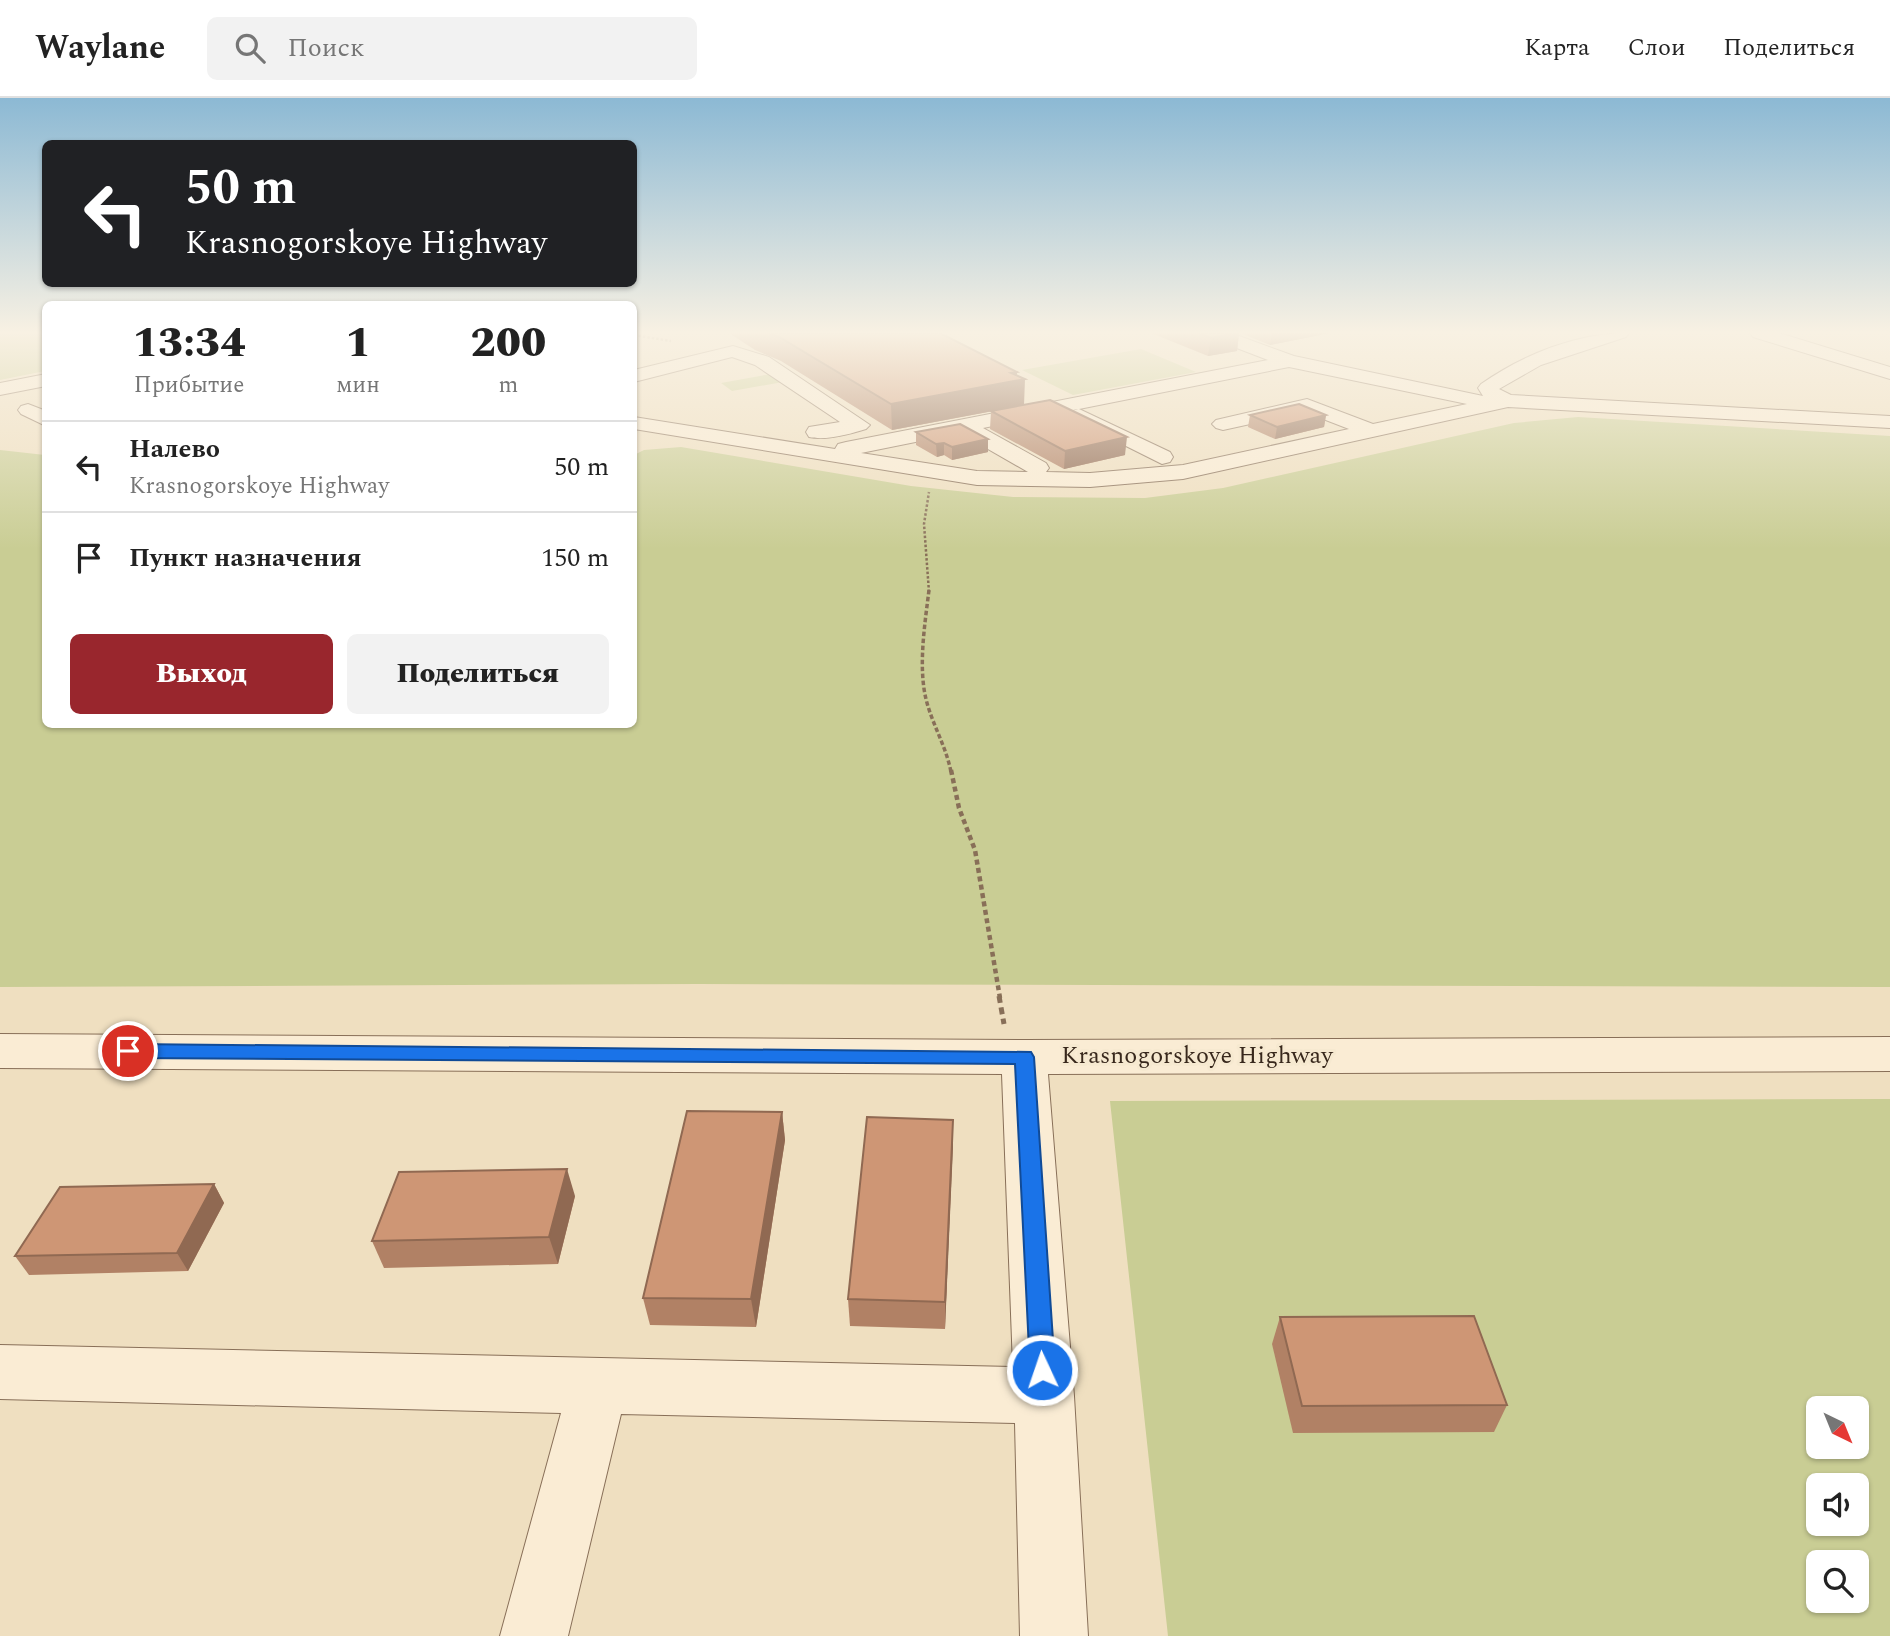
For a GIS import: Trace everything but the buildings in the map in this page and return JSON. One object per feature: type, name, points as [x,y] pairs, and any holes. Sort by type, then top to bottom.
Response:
[{"type":"street","points":[[737,441],[859,425],[828,405]]},
{"type":"street","points":[[820,454],[1072,405]]},
{"type":"street","points":[[1223,424],[1307,405],[1369,430]]},
{"type":"street","points":[[637,424],[977,478],[1090,481],[1183,472],[1483,405]]},
{"type":"street","points":[[1577,405],[1890,422]]},
{"type":"street","points":[[1061,407],[1162,457]]},
{"type":"street","points":[[964,426],[1038,468]]},
{"type":"street","points":[[895,450],[926,471]]},
{"type":"street","points":[[1014,1041],[1044,1396],[1055,1636]]},
{"type":"street","name":"Krasnogorskoye Highway","points":[[0,1051],[1014,1041],[1890,1054]]},
{"type":"street","points":[[0,1372],[1044,1396]]},
{"type":"street","points":[[534,1636],[598,1386]]},
{"type":"path","points":[[926,471],[929,497],[924,524],[929,588],[923,636],[926,699],[947,751],[959,808],[975,850],[1014,1041]]},
{"type":"green space","points":[[1578,417],[1890,436],[1890,987],[698,984],[0,987],[0,450],[42,455],[42,728],[637,728],[637,454],[644,450],[681,447],[911,486],[1013,497],[1145,498],[1223,488],[1514,423]]},
{"type":"green space","points":[[1890,1099],[1890,1636],[1168,1636],[1110,1101]]},
{"type":"route","points":[[128,1051],[1024,1057],[1042,1370]]}]
